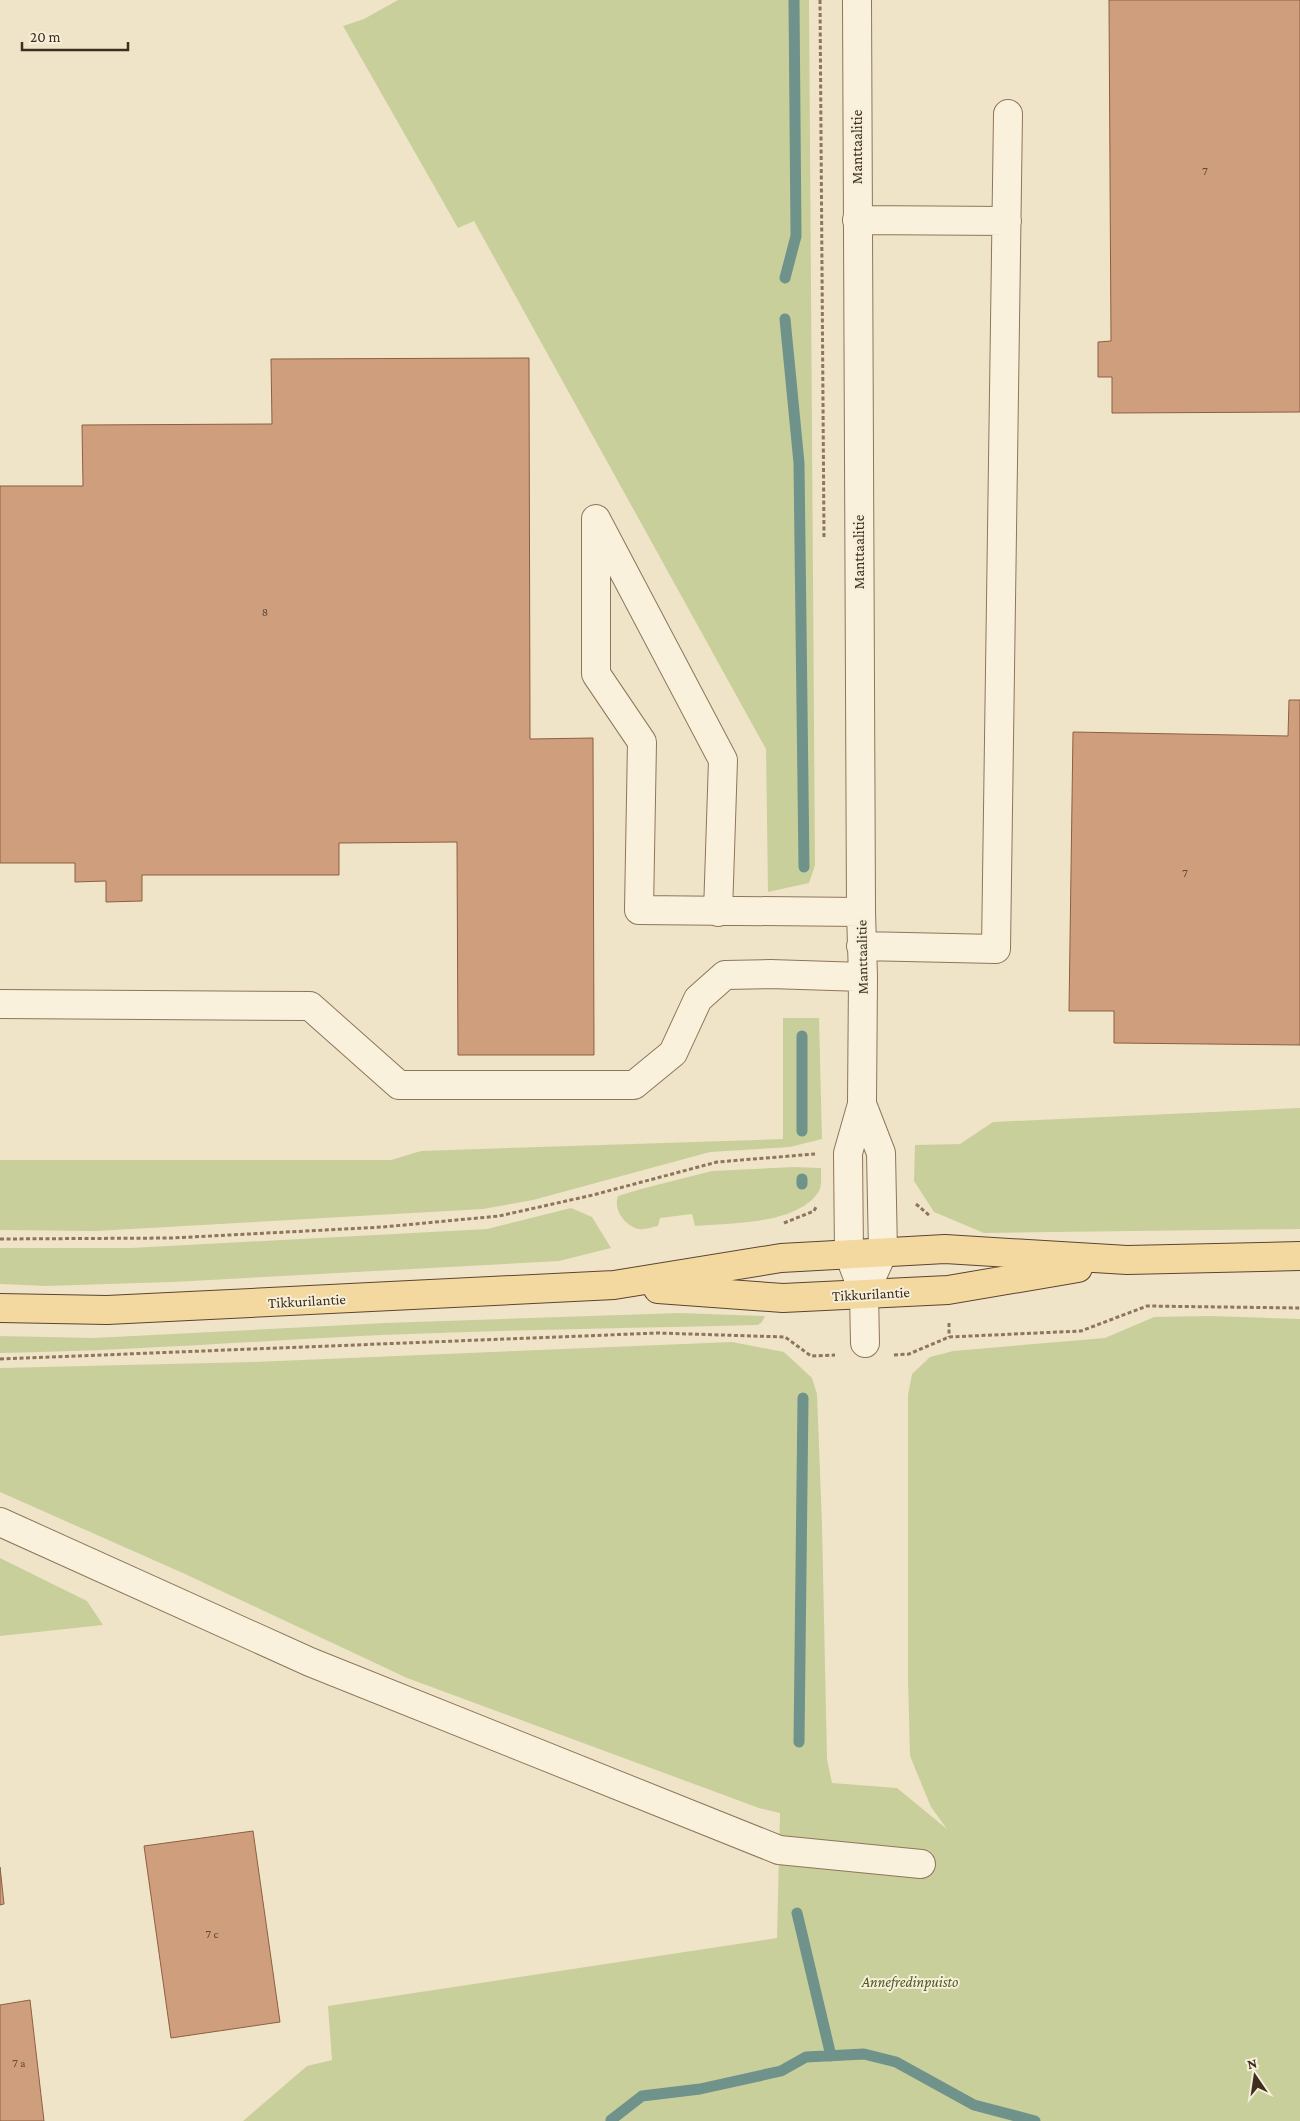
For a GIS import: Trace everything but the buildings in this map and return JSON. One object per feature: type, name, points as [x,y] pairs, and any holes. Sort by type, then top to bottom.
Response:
[{"type":"main road","name":"Tikkurilantie","points":[[0,1308],[107,1310],[614,1285],[782,1258],[945,1249],[1127,1260],[1298,1257]]},
{"type":"main road","name":"Tikkurilantie","points":[[614,1285],[783,1298],[948,1290],[1127,1260]]},
{"type":"street","name":"Manttaalitie","points":[[857,0],[861,912],[863,977],[862,1104],[848,1153],[849,1254],[864,1294]]},
{"type":"street","points":[[862,946],[996,949],[1008,114]]},
{"type":"street","points":[[857,220],[1007,221]]},
{"type":"street","points":[[718,912],[723,760],[596,519],[596,674],[642,742],[639,910],[718,912],[861,912]]},
{"type":"street","points":[[0,1004],[310,1006],[399,1085],[634,1085],[673,1053],[698,998],[725,975],[770,974],[863,977]]},
{"type":"street","name":"Manttaalitie","points":[[862,1104],[881,1153],[883,1252],[864,1294]]},
{"type":"street","points":[[864,1294],[865,1343]]},
{"type":"street","points":[[0,1522],[310,1662],[779,1850],[921,1864]]},
{"type":"path","points":[[0,1238],[172,1238],[383,1227],[489,1217],[593,1194],[717,1162],[822,1154]]},
{"type":"path","points":[[780,1225],[814,1211],[818,1204]]},
{"type":"path","points":[[909,1354],[949,1337],[1081,1331],[1147,1306],[1300,1308]]},
{"type":"path","points":[[0,1360],[658,1332],[785,1337],[811,1356]]},
{"type":"green space","points":[[398,0],[809,0],[815,865],[809,883],[768,892],[766,749],[474,221],[458,228],[343,26],[364,19]]},
{"type":"green space","points":[[783,1018],[819,1018],[822,1139],[790,1147],[710,1152],[533,1200],[483,1209],[96,1231],[0,1230],[0,1160],[391,1160],[421,1151],[783,1139]]},
{"type":"green space","points":[[1300,1108],[1300,1229],[984,1233],[934,1212],[914,1181],[915,1145],[960,1144],[993,1122]]},
{"type":"green space","points":[[794,1167],[821,1168],[820,1189],[809,1202],[796,1210],[780,1216],[744,1223],[695,1226],[692,1214],[660,1218],[658,1226],[639,1229],[629,1225],[621,1217],[617,1207],[618,1196],[712,1171]]},
{"type":"green space","points":[[571,1208],[592,1217],[611,1248],[559,1261],[173,1282],[46,1286],[0,1284],[0,1248],[131,1248],[487,1229]]},
{"type":"green space","points":[[680,1313],[765,1316],[758,1325],[428,1333],[143,1348],[0,1353],[0,1336],[93,1338],[385,1323]]},
{"type":"green space","name":"Annefredinpuisto","points":[[1209,1316],[1300,1319],[1300,2121],[243,2121],[307,2066],[332,2060],[328,2006],[777,1938],[780,1813],[759,1808],[407,1678],[185,1574],[0,1492],[0,1368],[252,1362],[732,1342],[784,1352],[812,1378],[817,1394],[827,1759],[832,1783],[897,1788],[947,1829],[931,1807],[910,1756],[908,1678],[908,1395],[912,1374],[930,1357],[953,1351],[1105,1338],[1154,1317]]},
{"type":"green space","points":[[0,1558],[87,1601],[103,1625],[0,1636]]},
{"type":"waterway","points":[[785,278],[796,236],[794,0]]},
{"type":"waterway","points":[[785,319],[799,463],[804,867]]},
{"type":"waterway","points":[[802,1036],[802,1131]]},
{"type":"waterway","points":[[802,1179],[802,1184]]},
{"type":"waterway","points":[[799,1742],[803,1398]]},
{"type":"waterway","points":[[797,1913],[831,2056]]},
{"type":"waterway","points":[[611,2120],[642,2096],[700,2089],[781,2071],[806,2057],[864,2054],[896,2062],[974,2105],[1035,2121]]}]
